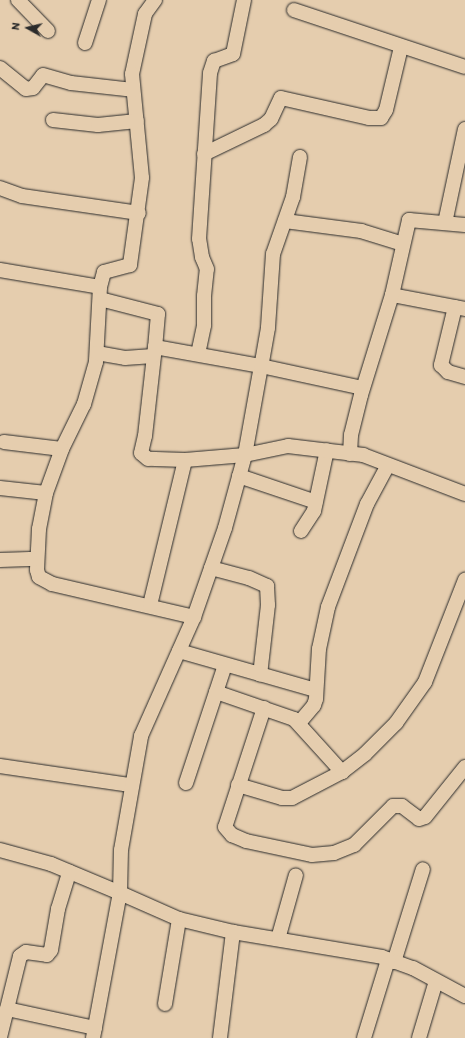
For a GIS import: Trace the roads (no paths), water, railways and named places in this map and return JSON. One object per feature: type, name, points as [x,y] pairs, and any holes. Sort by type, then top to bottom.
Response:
[{"type":"street","points":[[18,0],[48,31]]},
{"type":"street","points":[[85,43],[99,0]]},
{"type":"street","points":[[155,0],[145,14],[132,74],[142,178],[139,213],[130,266],[104,272],[100,293],[97,353],[84,404],[62,449],[46,494],[37,559],[37,570],[44,581],[150,605],[194,617]]},
{"type":"street","points":[[198,354],[204,325],[204,296],[207,269],[202,257],[199,239],[211,66],[218,59],[233,54],[244,0]]},
{"type":"street","points":[[294,10],[401,47],[465,67]]},
{"type":"street","points":[[204,154],[264,125],[271,119],[281,98],[369,118],[381,118],[386,110],[401,47]]},
{"type":"street","points":[[0,68],[26,89],[33,88],[43,75],[77,84],[133,90]]},
{"type":"street","points":[[53,120],[98,125],[137,120]]},
{"type":"street","points":[[444,223],[465,129]]},
{"type":"street","points":[[6,1009],[94,1033],[120,893],[121,850],[131,785],[141,736],[194,617],[211,568],[245,455],[268,328],[273,254],[293,197],[300,157]]},
{"type":"street","points":[[0,188],[22,196],[139,213]]},
{"type":"street","points":[[350,454],[352,435],[363,388],[392,295],[403,244],[410,220],[465,225]]},
{"type":"street","points":[[285,222],[361,231],[403,244]]},
{"type":"street","points":[[0,270],[100,293],[158,314],[145,436],[141,453],[148,459],[185,460],[245,455],[288,446],[327,450],[364,455],[465,494]]},
{"type":"street","points":[[392,295],[460,308],[441,365],[448,372],[465,377]]},
{"type":"street","points":[[97,353],[125,358],[154,351],[198,354],[363,388]]},
{"type":"street","points":[[4,442],[62,449]]},
{"type":"street","points":[[300,531],[309,520],[316,502],[327,450]]},
{"type":"street","points":[[150,605],[185,460]]},
{"type":"street","points":[[299,723],[314,705],[319,649],[328,607],[367,504],[388,465]]},
{"type":"street","points":[[239,476],[316,502]]},
{"type":"street","points":[[0,488],[46,494]]},
{"type":"street","points":[[0,560],[37,559]]},
{"type":"street","points":[[211,568],[249,578],[267,586],[268,605],[260,675]]},
{"type":"street","points":[[238,785],[282,798],[292,798],[342,772],[365,754],[396,723],[425,682],[465,580]]},
{"type":"street","points":[[179,651],[316,690]]},
{"type":"street","points":[[186,783],[225,665]]},
{"type":"street","points":[[216,692],[283,713],[299,723],[342,772]]},
{"type":"street","points":[[264,708],[227,820],[228,831],[246,841],[271,848],[324,855],[354,845],[393,806],[402,806],[419,819],[425,817],[465,767]]},
{"type":"street","points":[[0,766],[131,785]]},
{"type":"street","points":[[0,850],[51,864],[179,919],[233,932],[278,939],[391,961],[436,980],[465,996]]},
{"type":"street","points":[[364,1038],[422,869]]},
{"type":"street","points":[[0,1037],[20,956],[26,952],[47,955],[51,950],[58,909],[69,872]]},
{"type":"street","points":[[278,939],[296,875]]},
{"type":"street","points":[[165,1004],[179,919]]},
{"type":"street","points":[[220,1038],[233,932]]},
{"type":"street","points":[[419,1038],[436,980]]}]
